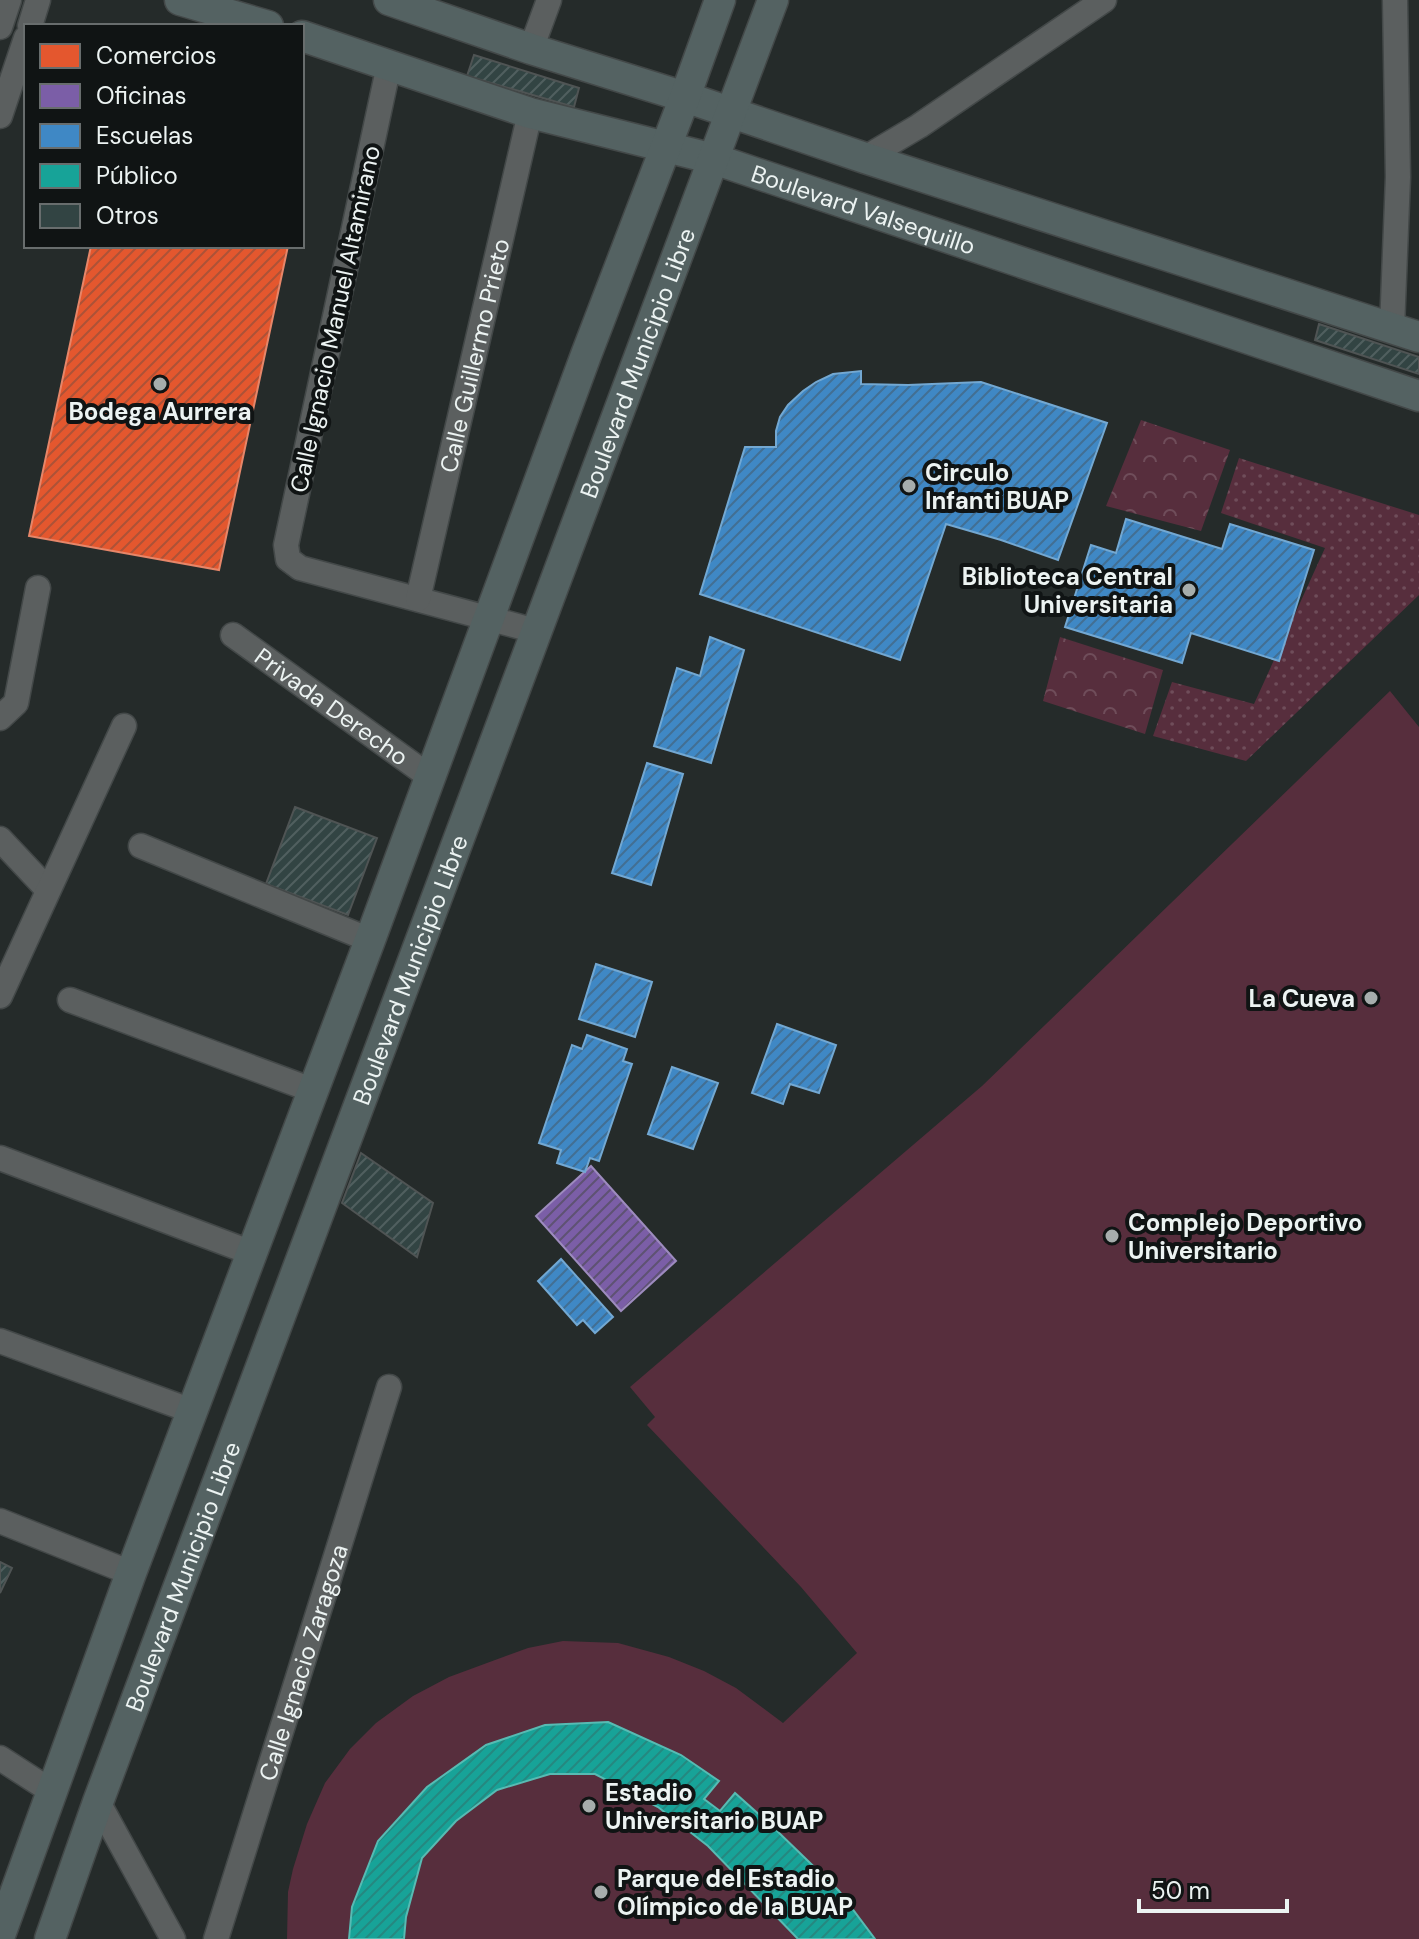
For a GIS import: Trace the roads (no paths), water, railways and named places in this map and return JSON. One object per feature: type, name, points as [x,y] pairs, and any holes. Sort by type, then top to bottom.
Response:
[{"type":"main road","points":[[180,0],[261,24]]},
{"type":"main road","name":"Boulevard Valsequillo","points":[[389,0],[531,49],[1406,332]]},
{"type":"main road","name":"Boulevard Municipio Libre","points":[[0,1935],[131,1573],[720,0]]},
{"type":"main road","name":"Boulevard Municipio Libre","points":[[50,1939],[98,1802],[773,0]]},
{"type":"main road","name":"Boulevard Valsequillo","points":[[304,37],[530,113],[714,159],[1419,396]]},
{"type":"street","points":[[0,27],[9,0]]},
{"type":"street","points":[[31,24],[38,0]]},
{"type":"street","points":[[531,49],[549,0]]},
{"type":"street","points":[[865,158],[919,126],[1104,0]]},
{"type":"street","points":[[1395,0],[1407,25],[1406,332]]},
{"type":"street","points":[[0,116],[9,58],[24,40]]},
{"type":"street","name":"Calle Ignacio Manuel Altamirano","points":[[389,65],[286,545],[288,559],[300,568],[418,599]]},
{"type":"street","name":"Calle Guillermo Prieto","points":[[418,599],[530,113]]},
{"type":"street","points":[[0,718],[16,703],[38,588]]},
{"type":"street","points":[[418,599],[536,631]]},
{"type":"street","name":"Privada Derecho","points":[[233,635],[430,777]]},
{"type":"street","points":[[0,996],[124,726]]},
{"type":"street","points":[[0,839],[48,890]]},
{"type":"street","points":[[141,846],[370,940]]},
{"type":"street","points":[[70,1000],[312,1090]]},
{"type":"street","points":[[0,1158],[252,1253]]},
{"type":"street","points":[[0,1341],[192,1411]]},
{"type":"street","name":"Calle Ignacio Zaragoza","points":[[216,1939],[389,1387]]},
{"type":"street","points":[[0,1521],[131,1573]]},
{"type":"street","points":[[0,1758],[51,1791]]},
{"type":"street","points":[[98,1802],[173,1939]]},
{"type":"place","name":"Bodega Aurrera","points":[[160,384]]},
{"type":"place","name":"Circulo Infanti BUAP","points":[[909,486]]},
{"type":"place","name":"Biblioteca Central Universitaria","points":[[1189,590]]},
{"type":"place","name":"La Cueva","points":[[1371,998]]},
{"type":"place","name":"Complejo Deportivo Universitario","points":[[1112,1236]]},
{"type":"place","name":"Estadio Universitario BUAP","points":[[589,1806]]},
{"type":"place","name":"Parque del Estadio Olímpico de la BUAP","points":[[601,1892]]}]
